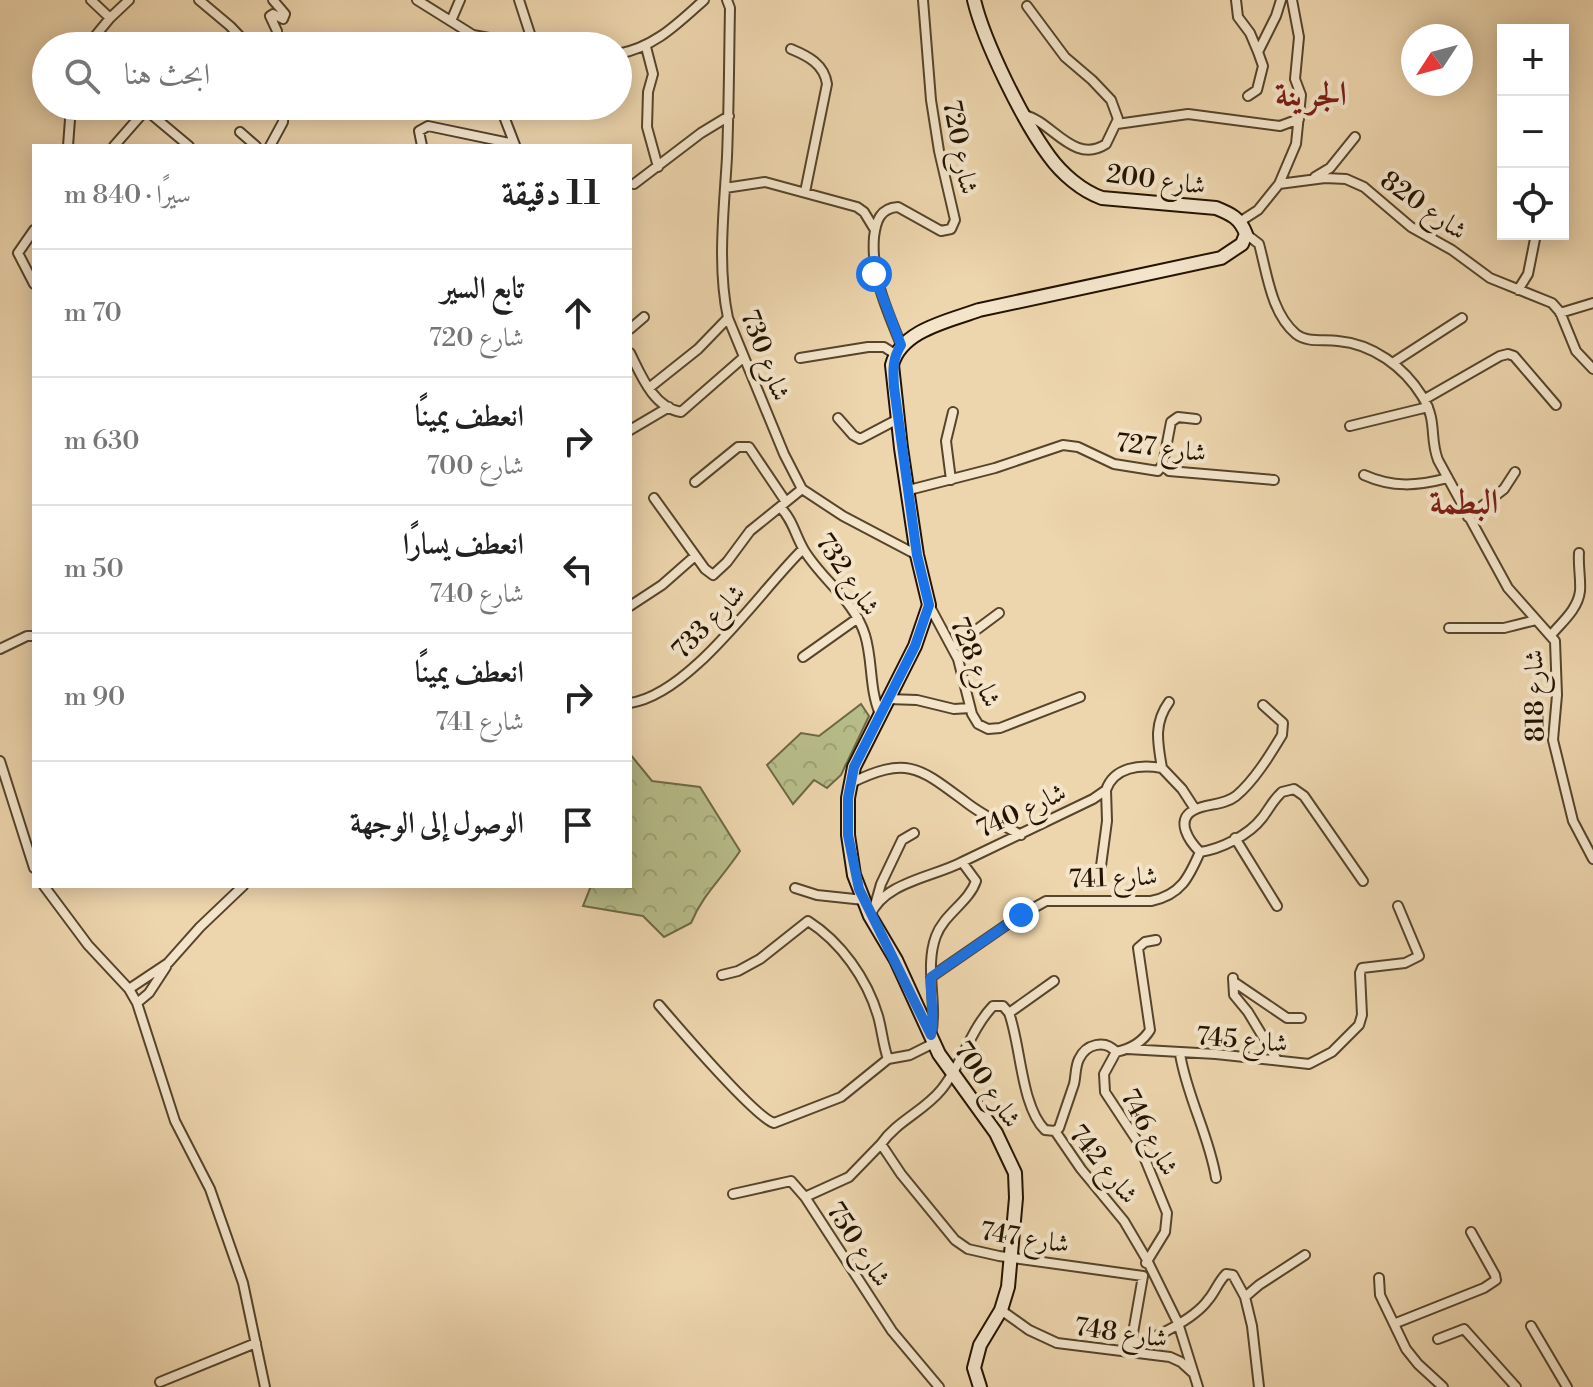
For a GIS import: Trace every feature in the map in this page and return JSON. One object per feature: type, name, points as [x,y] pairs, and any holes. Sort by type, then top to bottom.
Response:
[{"type":"main road","name":"شارع 200","points":[[974,0],[979,20],[1025,115],[1049,156],[1073,181],[1102,198],[1216,208],[1231,214],[1243,228]]},
{"type":"main road","points":[[929,605],[917,555],[898,419],[892,365],[898,349],[921,332],[979,310],[1221,258],[1242,244],[1243,228]]},
{"type":"main road","name":"شارع 700","points":[[929,605],[915,646],[862,747],[851,783],[848,835],[854,875],[932,1039],[996,1133],[1015,1173],[1012,1258],[1001,1310],[980,1345],[974,1368],[977,1386]]},
{"type":"street","points":[[91,0],[110,18]]},
{"type":"street","points":[[98,32],[129,0]]},
{"type":"street","points":[[199,0],[236,32]]},
{"type":"street","points":[[273,0],[285,14],[283,19],[273,14],[270,16],[277,31]]},
{"type":"street","points":[[417,0],[468,32]]},
{"type":"street","points":[[451,21],[460,0]]},
{"type":"street","points":[[519,0],[529,32]]},
{"type":"street","points":[[632,50],[646,47],[662,37],[704,0]]},
{"type":"street","name":"شارع 730","points":[[727,0],[730,8],[729,116],[723,265],[728,318],[784,454],[802,489],[843,516],[917,555]]},
{"type":"street","name":"شارع 720","points":[[875,230],[880,215],[891,207],[905,208],[941,231],[951,229],[955,220],[931,100],[923,0]]},
{"type":"street","points":[[1236,0],[1238,17],[1250,33],[1263,72],[1257,90],[1248,96]]},
{"type":"street","points":[[1258,52],[1281,0]]},
{"type":"street","points":[[1243,228],[1279,184],[1296,144],[1301,95],[1295,79],[1299,37],[1292,0]]},
{"type":"street","points":[[1025,115],[1038,119],[1057,137],[1081,148],[1102,147],[1117,124],[1116,108],[1105,92],[1065,57],[1027,6]]},
{"type":"street","points":[[646,47],[653,74],[648,92],[647,127],[658,167]]},
{"type":"street","points":[[791,49],[816,63],[825,73],[827,84],[805,192]]},
{"type":"street","points":[[1117,124],[1188,114],[1274,126],[1299,119]]},
{"type":"street","points":[[634,184],[701,133],[729,116]]},
{"type":"street","points":[[68,144],[70,120]]},
{"type":"street","points":[[116,144],[137,120]]},
{"type":"street","points":[[161,120],[187,144]]},
{"type":"street","points":[[271,144],[283,120]]},
{"type":"street","points":[[505,120],[515,144]]},
{"type":"street","points":[[421,144],[418,134],[421,127],[428,126],[510,144]]},
{"type":"street","points":[[240,132],[254,144]]},
{"type":"street","points":[[1306,179],[1330,168],[1355,137]]},
{"type":"street","name":"شارع 820","points":[[1279,184],[1325,178],[1354,181],[1411,227],[1452,250],[1490,278],[1544,299],[1560,313]]},
{"type":"street","points":[[725,188],[765,182],[805,192],[857,207],[864,212],[875,230],[874,274],[898,349],[868,347],[800,358]]},
{"type":"street","name":"شارع 818","points":[[1243,228],[1259,244],[1272,295],[1295,333],[1309,339],[1351,343],[1394,362],[1426,403],[1435,429],[1435,452],[1468,517],[1508,588],[1555,641],[1557,695],[1553,740],[1573,821],[1593,859]]},
{"type":"street","points":[[32,232],[18,253],[32,280]]},
{"type":"street","points":[[1518,290],[1528,274],[1535,240]]},
{"type":"street","points":[[1593,303],[1560,313],[1576,351],[1593,369]]},
{"type":"street","points":[[632,327],[644,317]]},
{"type":"street","points":[[649,388],[698,349],[728,318]]},
{"type":"street","points":[[1394,362],[1462,318]]},
{"type":"street","points":[[1350,426],[1426,403],[1508,354],[1514,356],[1556,405]]},
{"type":"street","points":[[632,357],[649,388],[676,412],[685,410],[744,357]]},
{"type":"street","points":[[632,429],[669,407]]},
{"type":"street","points":[[951,480],[946,441],[953,412]]},
{"type":"street","points":[[1163,464],[1171,422],[1178,417],[1196,419]]},
{"type":"street","points":[[838,418],[860,439],[898,419]]},
{"type":"street","name":"شارع 727","points":[[909,490],[1063,445],[1078,447],[1114,464],[1158,471],[1163,464],[1169,471],[1274,480]]},
{"type":"street","name":"شارع 732","points":[[695,482],[738,447],[749,447],[789,516],[803,549],[858,618],[866,639],[880,714]]},
{"type":"street","points":[[1468,517],[1504,489],[1515,472]]},
{"type":"street","points":[[1364,475],[1382,483],[1414,486],[1448,478]]},
{"type":"street","points":[[654,498],[710,574],[718,573],[745,536],[802,489]]},
{"type":"street","name":"شارع 733","points":[[632,702],[676,683],[803,549]]},
{"type":"street","points":[[1552,634],[1576,604],[1580,591],[1577,570],[1579,553]]},
{"type":"street","points":[[632,605],[662,585],[695,556]]},
{"type":"street","name":"شارع 728","points":[[929,605],[952,648],[978,724],[988,729],[1000,728],[1080,697]]},
{"type":"street","points":[[952,648],[999,613]]},
{"type":"street","points":[[803,657],[858,618]]},
{"type":"street","points":[[1449,628],[1504,628],[1536,620]]},
{"type":"street","points":[[0,649],[32,636]]},
{"type":"street","points":[[888,699],[917,700],[954,709],[970,708]]},
{"type":"street","points":[[1169,702],[1157,730],[1162,768],[1182,789],[1195,809]]},
{"type":"street","points":[[1263,705],[1279,717],[1284,728],[1274,748],[1237,796],[1218,805],[1195,809],[1185,820],[1185,831],[1200,852],[1235,838],[1260,821],[1282,792],[1298,790],[1363,881]]},
{"type":"street","points":[[0,761],[32,862]]},
{"type":"street","points":[[851,783],[890,767],[912,769],[935,778],[979,811],[1021,835]]},
{"type":"street","name":"شارع 740","points":[[932,1039],[935,1015],[930,995],[936,936],[975,885],[975,876],[962,862],[1106,790],[1110,779],[1122,771],[1162,768]]},
{"type":"street","points":[[1101,866],[1107,821],[1106,790]]},
{"type":"street","points":[[870,907],[902,840],[914,833]]},
{"type":"street","points":[[1235,838],[1277,906]]},
{"type":"street","name":"شارع 741","points":[[931,977],[1046,901],[1151,901],[1165,898],[1184,885],[1200,852]]},
{"type":"street","points":[[795,888],[870,907],[929,873],[962,862]]},
{"type":"street","points":[[45,888],[88,945],[129,989],[137,1003],[175,1121],[210,1189],[243,1283],[265,1387]]},
{"type":"street","points":[[129,989],[168,963],[241,888]]},
{"type":"street","name":"شارع 745","points":[[1127,1049],[1309,1064],[1332,1052],[1361,1021],[1362,968],[1405,963],[1419,956],[1398,906]]},
{"type":"street","points":[[722,975],[738,971],[760,959],[808,921],[834,942],[865,984],[879,1018],[888,1059]]},
{"type":"street","points":[[1127,1049],[1142,1041],[1150,1030],[1138,948],[1145,942],[1156,940]]},
{"type":"street","points":[[137,1003],[159,980],[168,963]]},
{"type":"street","points":[[1277,1060],[1234,995],[1233,980],[1287,1018],[1301,1018]]},
{"type":"street","points":[[881,1144],[901,1122],[943,1089],[983,1017],[993,1006],[1003,1006],[1009,1013],[1054,981]]},
{"type":"street","points":[[659,1005],[687,1038],[771,1123],[780,1123],[841,1097],[888,1059],[910,1055],[932,1039]]},
{"type":"street","name":"شارع 742","points":[[1009,1013],[1030,1107],[1045,1130],[1055,1131],[1124,1221],[1178,1323],[1198,1387]]},
{"type":"street","name":"شارع 746","points":[[1055,1131],[1062,1120],[1081,1055],[1098,1044],[1112,1047],[1116,1052]]},
{"type":"street","name":"شارع 746","points":[[1127,1049],[1116,1052],[1104,1074],[1105,1092],[1134,1133],[1167,1213],[1165,1232],[1147,1260],[1143,1276]]},
{"type":"street","points":[[1180,1054],[1188,1091],[1212,1154],[1216,1178]]},
{"type":"street","name":"شارع 750","points":[[881,1144],[849,1177],[805,1197],[892,1331],[939,1387]]},
{"type":"street","name":"شارع 747","points":[[881,1144],[901,1174],[960,1244],[975,1252],[1143,1276]]},
{"type":"street","points":[[733,1194],[791,1181],[805,1197]]},
{"type":"street","points":[[1396,1323],[1484,1288],[1496,1280],[1471,1232]]},
{"type":"street","points":[[1245,1297],[1305,1255]]},
{"type":"street","points":[[1131,1347],[1197,1313],[1226,1274],[1233,1275],[1245,1297],[1254,1335],[1259,1387]]},
{"type":"street","points":[[1131,1347],[1143,1276]]},
{"type":"street","points":[[1379,1278],[1380,1295],[1411,1356],[1443,1387]]},
{"type":"street","name":"شارع 748","points":[[1001,1310],[1029,1330],[1057,1343],[1131,1347],[1170,1357],[1181,1362],[1192,1373]]},
{"type":"street","points":[[1531,1326],[1567,1387]]},
{"type":"street","points":[[1438,1339],[1464,1329],[1516,1387]]},
{"type":"street","points":[[160,1382],[256,1343]]},
{"type":"green space","points":[[861,704],[869,716],[841,775],[827,788],[814,780],[793,804],[767,765],[801,733],[819,736]]},
{"type":"green space","points":[[632,756],[652,781],[700,787],[740,851],[707,894],[691,923],[664,937],[643,916],[583,906],[590,888],[632,888]]},
{"type":"district","name":"الجرينة","points":[[1311,93]]},
{"type":"district","name":"البطمة","points":[[1464,501]]},
{"type":"route","points":[[874,274],[901,345],[892,365],[894,387],[917,555],[929,605],[915,646],[854,767],[848,798],[848,835],[854,875],[870,916],[896,960],[931,1035],[935,1015],[930,995],[931,977],[1021,915]]}]
